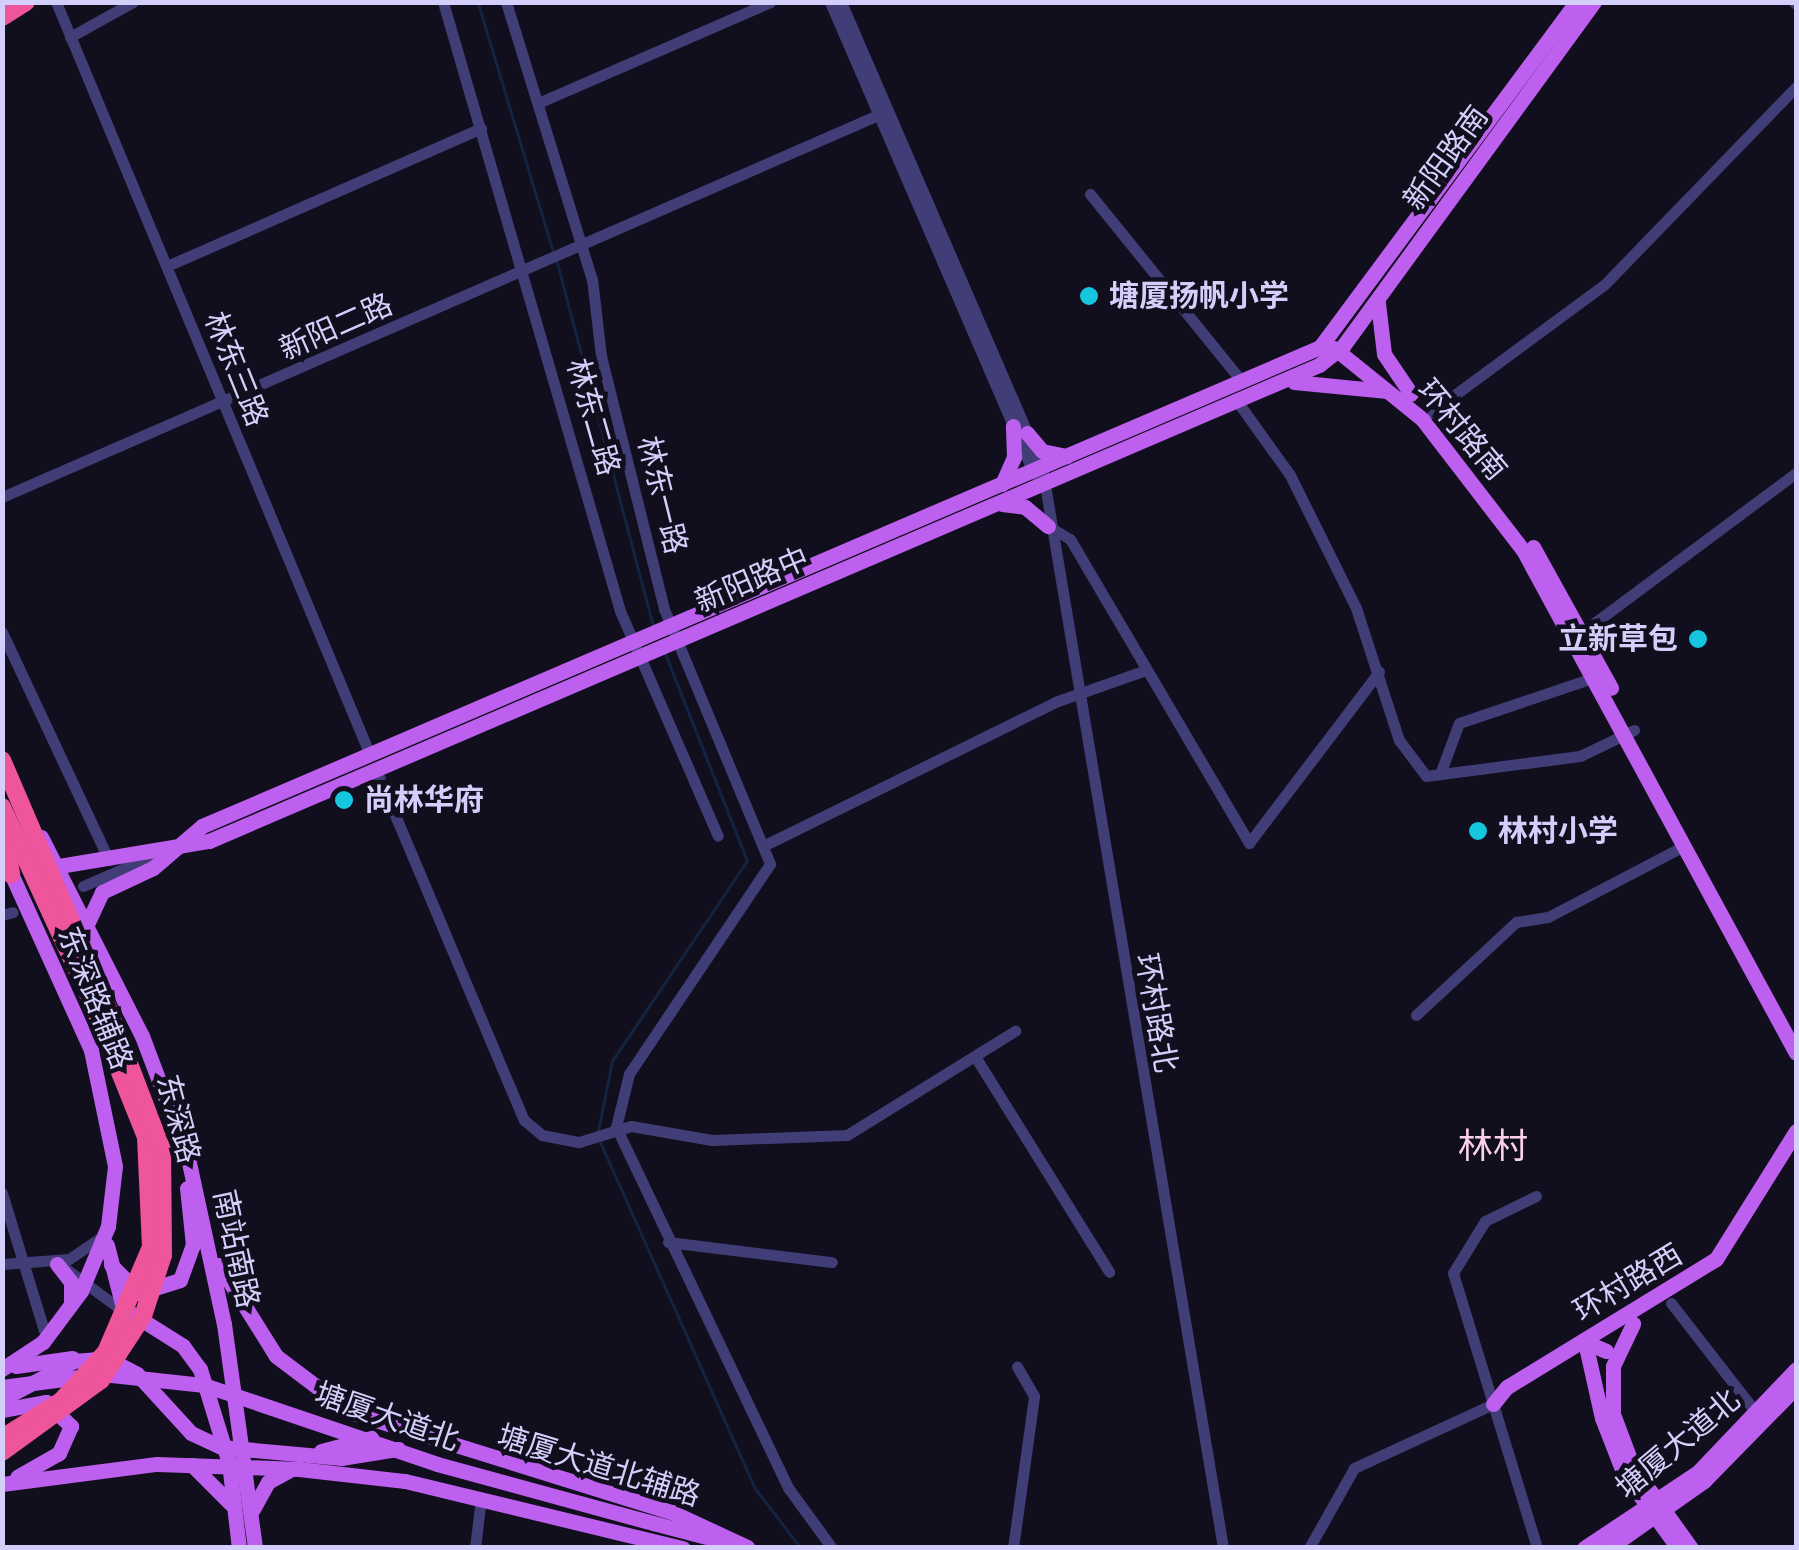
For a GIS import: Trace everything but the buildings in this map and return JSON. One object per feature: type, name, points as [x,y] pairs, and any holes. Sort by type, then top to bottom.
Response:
[{"type":"highway","points":[[2,17],[26,2]]},
{"type":"highway","name":"东深路","points":[[2,760],[28,817],[143,1123],[151,1247],[106,1352],[61,1402],[2,1438]]},
{"type":"highway","name":"东深路","points":[[2,807],[96,996],[162,1150],[163,1255],[142,1316],[100,1380],[2,1452]]},
{"type":"highway","points":[[2,818],[12,874]]},
{"type":"main road","name":"新阳路南","points":[[1336,346],[1576,2]]},
{"type":"main road","name":"新阳路南","points":[[1336,346],[1380,295],[1594,2]]},
{"type":"main road","points":[[1380,295],[1380,340],[1408,397]]},
{"type":"main road","name":"新阳路中","points":[[174,846],[209,841],[373,762],[670,636],[998,504],[1070,455],[1336,346]]},
{"type":"main road","name":"新阳路中","points":[[670,636],[1000,485],[1038,475],[1237,401],[1271,386],[1336,346]]},
{"type":"main road","name":"环村路南","points":[[1336,346],[1408,397],[1515,520],[1581,632],[1684,846],[1796,1053]]},
{"type":"main road","points":[[1271,386],[1336,379],[1408,397]]},
{"type":"main road","name":"环村路南","points":[[1426,416],[1523,550],[1796,1031]]},
{"type":"main road","points":[[1000,485],[1014,457],[1020,430],[1047,453],[1070,455]]},
{"type":"main road","points":[[998,504],[1025,507],[1048,526]]},
{"type":"main road","name":"南站南路","points":[[28,817],[88,922],[173,1112],[201,1211],[236,1456],[256,1548]]},
{"type":"main road","points":[[59,866],[109,860],[144,846],[174,846]]},
{"type":"main road","points":[[88,922],[102,892],[152,868],[174,846]]},
{"type":"main road","name":"东深路辅路","points":[[2,854],[104,1092],[115,1166],[108,1226],[86,1282],[46,1337],[2,1369]]},
{"type":"main road","points":[[106,1252],[117,1277],[146,1294],[174,1286],[189,1267],[192,1228],[173,1112]]},
{"type":"main road","name":"环村路西","points":[[1493,1404],[1595,1354],[1716,1259],[1796,1131]]},
{"type":"main road","name":"环村路西","points":[[1595,1354],[1633,1324],[1671,1303],[1736,1250],[1796,1148]]},
{"type":"main road","points":[[201,1211],[228,1285],[276,1356],[335,1404],[400,1433]]},
{"type":"main road","points":[[108,1226],[106,1252],[112,1288],[130,1314]]},
{"type":"main road","points":[[53,1262],[71,1282],[68,1310]]},
{"type":"main road","name":"南站南路","points":[[130,1314],[190,1352],[236,1456],[234,1511],[239,1548]]},
{"type":"main road","points":[[1595,1354],[1633,1324]]},
{"type":"main road","points":[[1595,1354],[1623,1472],[1678,1548]]},
{"type":"main road","points":[[1595,1354],[1607,1416],[1633,1467],[1691,1548]]},
{"type":"main road","points":[[2,1369],[82,1358]]},
{"type":"main road","points":[[2,1399],[82,1358]]},
{"type":"main road","name":"塘厦大道北辅路","points":[[82,1358],[127,1366],[191,1434],[236,1456],[303,1461],[434,1445]]},
{"type":"main road","name":"塘厦大道北","points":[[1584,1548],[1668,1496],[1758,1415],[1796,1370]]},
{"type":"main road","name":"塘厦大道北","points":[[2,1386],[102,1374],[204,1384],[438,1464],[748,1547]]},
{"type":"main road","name":"塘厦大道北","points":[[1609,1548],[1704,1481],[1796,1387]]},
{"type":"main road","points":[[2,1410],[46,1402],[64,1413],[71,1432],[59,1453],[4,1484]]},
{"type":"main road","name":"塘厦大道北辅路","points":[[303,1461],[400,1433],[662,1509],[748,1547]]},
{"type":"main road","points":[[4,1484],[236,1456]]},
{"type":"main road","points":[[460,1493],[452,1469],[472,1457]]},
{"type":"main road","points":[[252,1518],[268,1482],[303,1461]]},
{"type":"main road","name":"塘厦大道北","points":[[303,1461],[460,1493],[683,1548]]},
{"type":"main road","points":[[184,1462],[218,1481],[234,1511]]},
{"type":"street","name":"林东三路","points":[[56,2],[524,1120],[542,1135],[587,1140],[610,1129]]},
{"type":"street","points":[[70,38],[133,2]]},
{"type":"street","name":"林东二路","points":[[443,2],[641,648],[718,836]]},
{"type":"street","name":"林东一路","points":[[506,2],[581,244],[670,636],[766,845]]},
{"type":"street","points":[[538,104],[770,2]]},
{"type":"street","points":[[830,2],[1020,430]]},
{"type":"street","points":[[841,2],[1020,430]]},
{"type":"street","points":[[1426,416],[1604,285],[1796,87]]},
{"type":"street","name":"新阳二路","points":[[2,497],[225,405],[878,115]]},
{"type":"street","points":[[167,266],[481,128]]},
{"type":"street","points":[[1090,194],[1242,382]]},
{"type":"street","points":[[1237,401],[1290,475],[1379,672],[1400,740],[1426,776],[1580,756],[1629,733]]},
{"type":"street","name":"环村路北","points":[[1020,430],[1038,475],[1048,526],[1223,1548]]},
{"type":"street","points":[[1581,632],[1796,474]]},
{"type":"street","points":[[1048,526],[1070,540],[1249,843],[1379,672]]},
{"type":"street","points":[[2,632],[109,860]]},
{"type":"street","points":[[832,1548],[789,1489],[610,1129],[629,1074],[767,878],[766,845],[1076,694],[1146,670]]},
{"type":"street","points":[[1440,774],[1459,723],[1593,678]]},
{"type":"street","name":"新阳路中","points":[[83,886],[174,846]]},
{"type":"street","points":[[1416,1016],[1516,922],[1548,917],[1684,846]]},
{"type":"street","points":[[610,1129],[712,1140],[832,1137],[976,1058],[1015,1031]]},
{"type":"street","points":[[976,1058],[1109,1272]]},
{"type":"street","points":[[2,1192],[46,1337]]},
{"type":"street","points":[[1536,1196],[1496,1212],[1455,1260],[1457,1296],[1537,1548]]},
{"type":"street","points":[[2,1264],[22,1258],[53,1262],[80,1254],[108,1226]]},
{"type":"street","points":[[668,1242],[832,1262]]},
{"type":"street","points":[[53,1262],[130,1314]]},
{"type":"street","points":[[1671,1303],[1758,1415]]},
{"type":"street","points":[[1014,1548],[1034,1396],[1017,1366]]},
{"type":"street","name":"环村路西","points":[[1310,1548],[1354,1468],[1493,1404]]},
{"type":"street","points":[[475,1548],[481,1498]]},
{"type":"waterway","points":[[478,2],[554,253]]},
{"type":"waterway","points":[[557,261],[653,625]]},
{"type":"waterway","points":[[598,1131],[612,1061],[747,861],[664,651]]},
{"type":"waterway","points":[[599,1139],[755,1488],[801,1548]]},
{"type":"place","name":"塘厦扬帆小学","points":[[1089,296]]},
{"type":"place","name":"立新草包","points":[[1698,639]]},
{"type":"place","name":"尚林华府","points":[[344,800]]},
{"type":"place","name":"林村小学","points":[[1478,831]]},
{"type":"district","name":"林村","points":[[1493,1146]]}]
